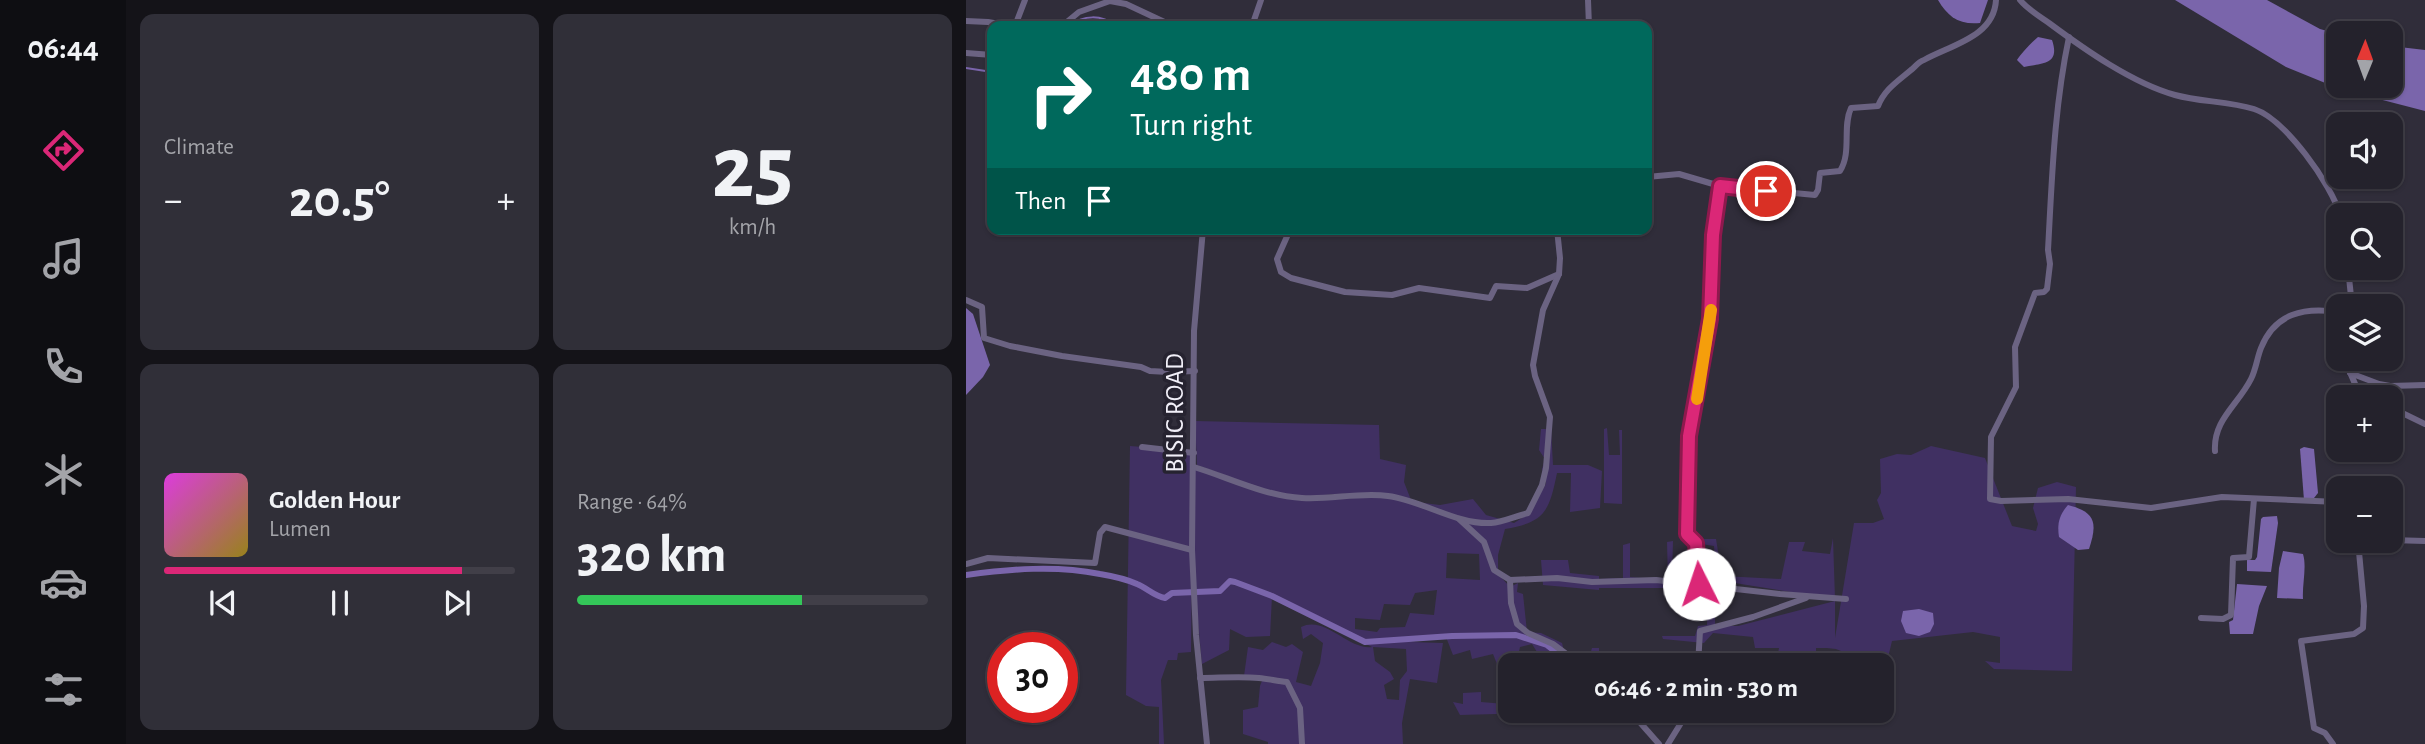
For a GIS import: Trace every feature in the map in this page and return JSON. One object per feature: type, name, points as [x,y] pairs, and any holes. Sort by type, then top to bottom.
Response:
[{"type":"street","points":[[1015,21],[1025,0]]},
{"type":"street","points":[[1254,21],[1261,0]]},
{"type":"street","points":[[1588,0],[1589,21]]},
{"type":"street","points":[[1652,177],[1679,174],[1720,186],[1815,195],[1820,173],[1840,171],[1844,164],[1851,108],[1878,106],[1886,89],[1921,61],[1945,51],[1988,25],[1996,13],[1996,0]]},
{"type":"street","points":[[2020,0],[2068,37],[2111,64],[2155,86],[2175,95],[2256,110],[2278,124],[2306,157],[2337,203]]},
{"type":"street","points":[[1068,21],[1079,12],[1110,1],[1126,4],[1159,21]]},
{"type":"street","points":[[966,21],[987,22]]},
{"type":"street","points":[[2068,37],[2056,115],[2047,289],[2045,292],[2035,293],[2015,346],[2016,387],[1991,437],[1990,499],[2082,500],[2151,508],[2222,497],[2326,502]]},
{"type":"street","points":[[966,52],[987,54]]},
{"type":"street","points":[[1699,584],[1696,543],[1687,534],[1689,436],[1710,319],[1713,235],[1720,186]]},
{"type":"street","name":"BISIC ROAD","points":[[1202,235],[1194,331],[1192,550],[1207,744]]},
{"type":"street","points":[[1288,235],[1277,259],[1281,272],[1291,278],[1345,292],[1392,295],[1419,288],[1490,298],[1496,286],[1527,288],[1559,274]]},
{"type":"street","points":[[1194,467],[1268,492],[1303,498],[1386,495],[1412,501],[1457,518],[1491,523],[1528,513],[1542,485],[1546,468],[1550,416],[1533,365],[1543,310],[1559,274],[1557,235]]},
{"type":"street","points":[[966,300],[982,307],[984,338],[1010,346],[1141,367],[1150,371],[1195,371]]},
{"type":"street","points":[[2216,451],[2214,437],[2250,380],[2262,345],[2273,327],[2295,312],[2308,309],[2326,311]]},
{"type":"street","points":[[2350,373],[2379,384],[2425,385]]},
{"type":"street","points":[[2350,373],[2355,385]]},
{"type":"street","points":[[2403,413],[2425,424]]},
{"type":"street","points":[[1142,447],[1194,453]]},
{"type":"street","points":[[2201,618],[2223,619],[2231,615],[2233,558],[2249,557],[2254,499]]},
{"type":"street","points":[[1457,518],[1484,542],[1494,570],[1510,580],[1657,580],[1846,598]]},
{"type":"street","points":[[966,564],[988,558],[1095,563],[1100,533],[1105,527],[1192,550]]},
{"type":"street","points":[[2403,540],[2425,541]]},
{"type":"street","points":[[2333,744],[2325,733],[2314,727],[2301,641],[2354,634],[2363,628],[2359,553]]},
{"type":"street","points":[[1510,580],[1511,604],[1517,624],[1565,653]]},
{"type":"street","points":[[1699,653],[1700,631],[1753,617],[1809,596]]},
{"type":"street","points":[[1200,678],[1250,677],[1287,682],[1300,708],[1302,744]]},
{"type":"street","points":[[1640,723],[1659,744]]},
{"type":"street","points":[[1668,744],[1681,723]]},
{"type":"shaded area","points":[[1938,0],[1988,0],[1980,23],[1966,23],[1955,19]]},
{"type":"shaded area","points":[[2175,0],[2267,0],[2326,31],[2326,83],[2286,67]]},
{"type":"shaded area","points":[[2038,37],[2052,40],[2054,55],[2042,64],[2024,67],[2017,60]]},
{"type":"shaded area","points":[[2403,47],[2425,50],[2425,111],[2375,98],[2403,98]]},
{"type":"shaded area","points":[[966,308],[973,314],[990,365],[966,395]]},
{"type":"shaded area","points":[[1195,421],[1379,425],[1380,459],[1406,465],[1404,482],[1411,500],[1386,493],[1303,497],[1268,491],[1197,465]]},
{"type":"shaded area","points":[[1607,428],[1609,455],[1620,455],[1619,430],[1622,430],[1622,504],[1604,503],[1604,429]]},
{"type":"shaded area","points":[[1541,429],[1551,429],[1553,465],[1588,465],[1602,471],[1600,508],[1570,512],[1571,473],[1557,473],[1548,506],[1543,513],[1529,523],[1505,529],[1498,555],[1498,574],[1510,587],[1518,583],[1517,592],[1523,594],[1527,632],[1541,633],[1562,643],[1564,651],[1569,653],[1532,653],[1537,652],[1532,644],[1520,647],[1519,653],[1498,653],[1498,666],[1493,654],[1472,659],[1470,650],[1453,655],[1446,637],[1379,641],[1443,643],[1437,683],[1410,679],[1402,723],[1403,744],[1268,744],[1243,734],[1243,710],[1258,707],[1263,678],[1244,676],[1248,647],[1263,650],[1272,642],[1286,647],[1292,644],[1303,652],[1296,682],[1311,686],[1320,663],[1323,643],[1311,634],[1303,639],[1301,627],[1319,625],[1363,647],[1372,647],[1272,596],[1270,636],[1246,637],[1230,629],[1229,650],[1202,664],[1192,559],[1191,652],[1178,653],[1177,660],[1168,660],[1161,680],[1164,744],[1159,744],[1159,707],[1146,706],[1126,695],[1130,446],[1193,451],[1194,467],[1303,498],[1386,495],[1440,505],[1473,499],[1486,515],[1514,523],[1530,513],[1533,501],[1546,484],[1542,469],[1545,459],[1539,450]],"holes":[[[1447,553],[1479,554],[1480,580],[1446,578]],[[1437,590],[1434,615],[1410,613],[1405,627],[1380,628],[1377,632],[1355,629],[1355,618],[1380,620],[1384,604],[1410,605],[1415,593]],[[1373,647],[1406,649],[1407,671],[1400,680],[1399,700],[1387,699],[1384,685],[1394,679],[1390,672],[1375,661]]]},
{"type":"shaded area","points":[[1931,446],[1985,458],[2012,526],[2036,531],[2038,524],[2033,508],[2038,488],[2057,482],[2076,487],[2072,671],[1994,669],[1985,661],[2000,663],[2000,637],[1973,632],[1892,641],[1889,653],[1843,653],[1816,648],[1816,653],[1778,653],[1779,648],[1755,648],[1753,637],[1713,633],[1704,643],[1663,639],[1662,636],[1695,636],[1698,626],[1707,625],[1708,594],[1715,594],[1715,626],[1738,626],[1835,601],[1835,638],[1854,523],[1873,523],[1884,519],[1877,500],[1881,493],[1880,459],[1897,454],[1911,455]]},
{"type":"shaded area","points":[[2300,449],[2314,449],[2318,493],[2314,498],[2304,500]]},
{"type":"shaded area","points":[[2068,505],[2084,511],[2092,520],[2093,532],[2089,549],[2078,550],[2059,537],[2059,520]]},
{"type":"shaded area","points":[[2277,516],[2271,572],[2247,571],[2247,560],[2255,560],[2257,557],[2261,519]]},
{"type":"shaded area","points":[[1833,538],[1835,599],[1716,580],[1714,546],[1701,544],[1702,539],[1716,539],[1722,576],[1781,579],[1789,542],[1805,542],[1802,551],[1830,554]]},
{"type":"shaded area","points":[[1673,541],[1672,577],[1694,588],[1599,590],[1543,585],[1541,560],[1568,560],[1570,573],[1599,576],[1599,579],[1623,578],[1623,545],[1630,543],[1630,577],[1668,581],[1667,542]]},
{"type":"shaded area","points":[[2283,551],[2303,554],[2303,599],[2277,598]]},
{"type":"shaded area","points":[[2237,584],[2267,586],[2253,634],[2230,634],[2229,622],[2233,620]]},
{"type":"shaded area","points":[[1919,609],[1933,613],[1934,624],[1930,632],[1919,636],[1906,633],[1901,621],[1903,611]]},
{"type":"shaded area","points":[[1592,648],[1599,648],[1599,653],[1590,653]]},
{"type":"shaded area","points":[[1481,692],[1481,702],[1498,703],[1498,714],[1460,715],[1453,702],[1463,704],[1463,693]]},
{"type":"waterway","points":[[1078,21],[1092,17],[1108,21]]},
{"type":"waterway","points":[[966,68],[987,71]]},
{"type":"waterway","points":[[966,575],[1033,569],[1083,571],[1128,581],[1165,598],[1172,593],[1220,591],[1230,581],[1272,596],[1365,642],[1516,635],[1547,645],[1557,653]]},
{"type":"slow traffic","points":[[1697,399],[1711,310]]},
{"type":"route","points":[[1699,584],[1696,543],[1687,534],[1689,436],[1710,319],[1715,214],[1720,186],[1766,191]]}]
